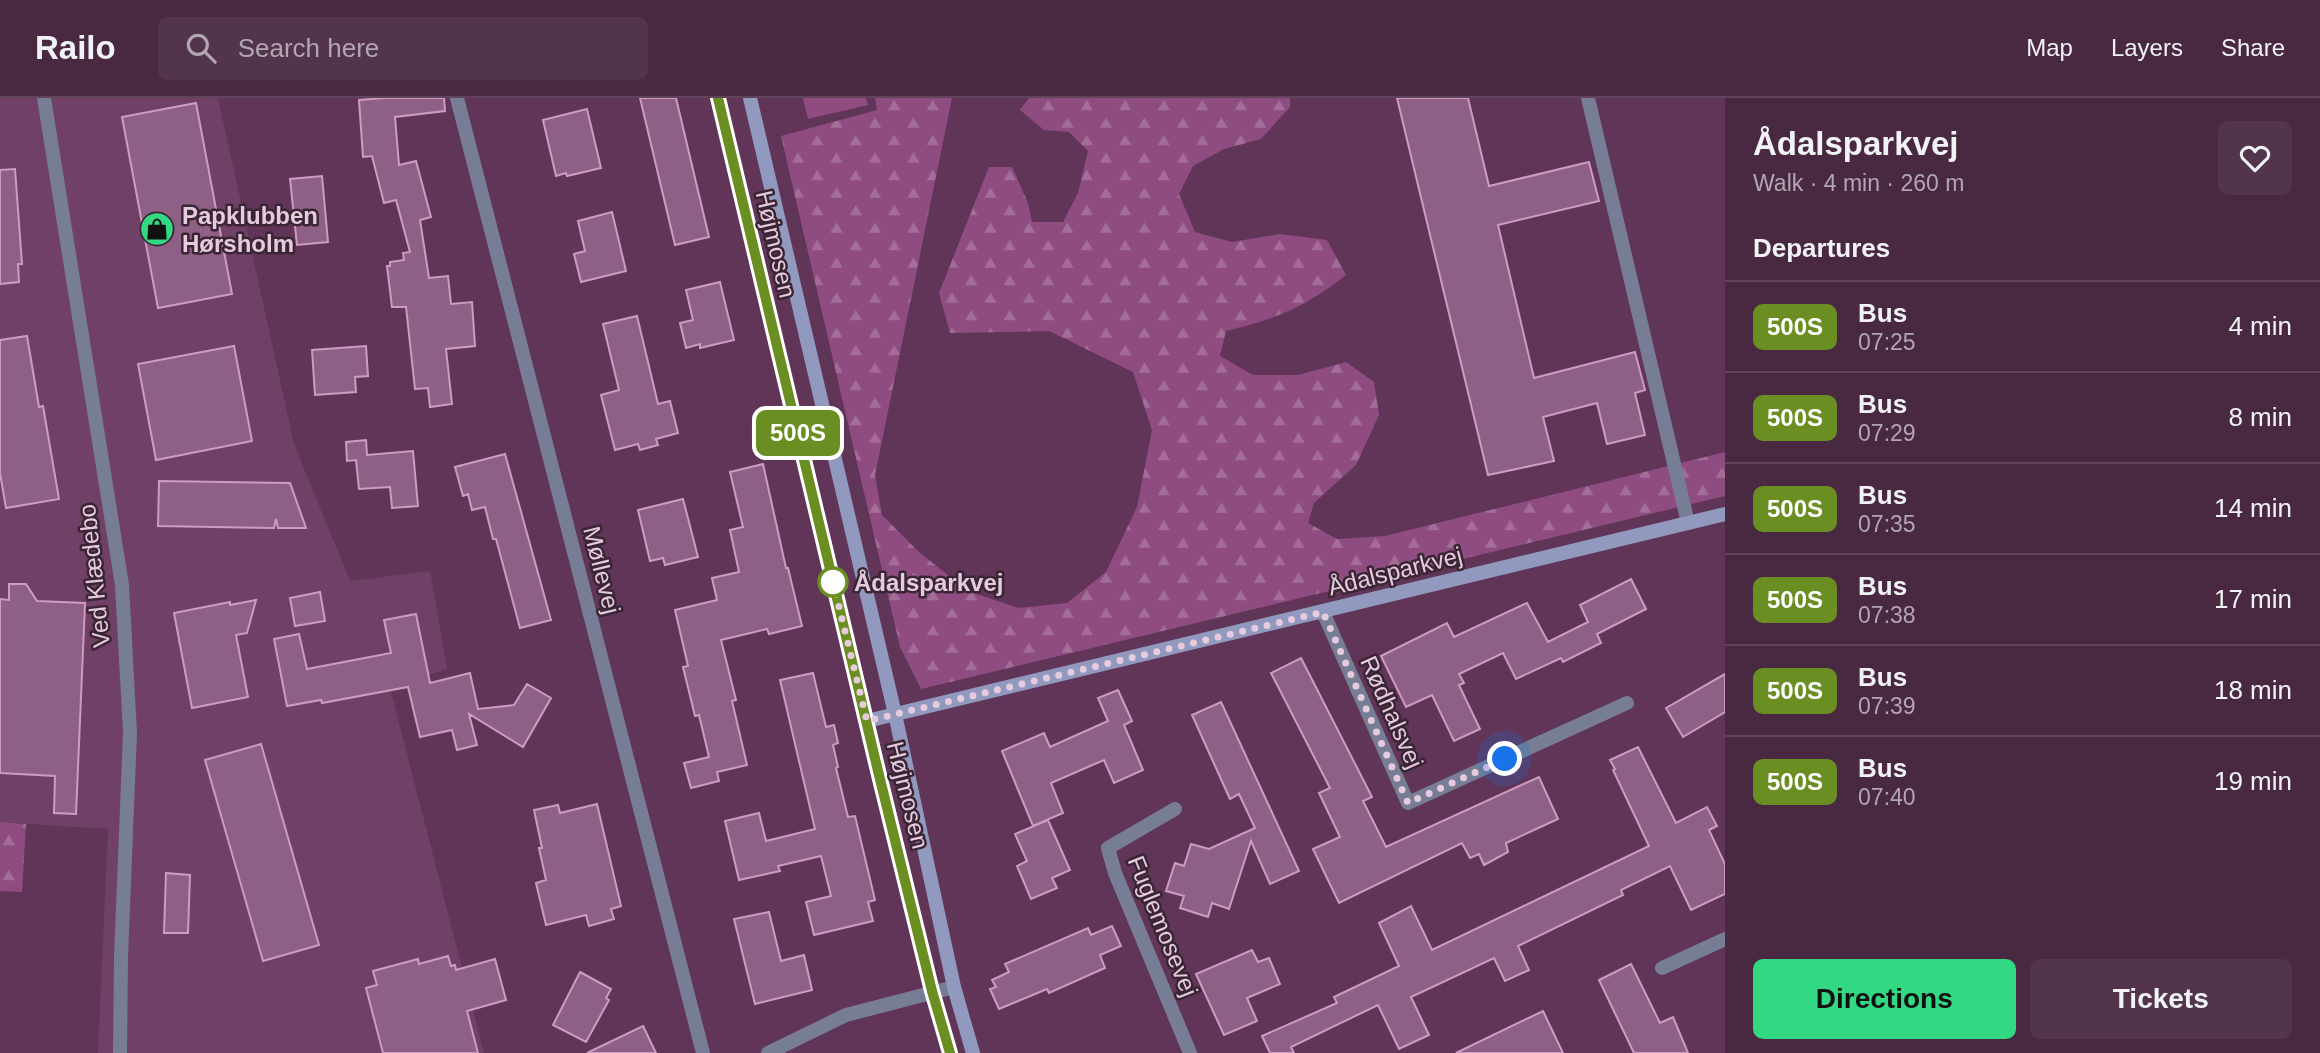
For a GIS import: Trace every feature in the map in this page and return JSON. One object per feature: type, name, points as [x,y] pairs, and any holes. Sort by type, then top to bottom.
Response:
[{"type":"street","name":"Ved Klædebo","points":[[44,98],[122,585],[130,733],[120,1053]]},
{"type":"street","name":"Møllevej","points":[[457,98],[703,1053]]},
{"type":"street","name":"Højmosen","points":[[718,98],[932,991],[950,1053]]},
{"type":"street","name":"Højmosen","points":[[750,98],[895,715],[954,987],[973,1053]]},
{"type":"street","points":[[1588,98],[1688,523]]},
{"type":"street","name":"Ådalsparkvej","points":[[867,721],[1725,514]]},
{"type":"street","name":"Rødhalsvej","points":[[1323,612],[1408,803],[1626,703]]},
{"type":"street","name":"Fuglemosevej","points":[[1175,809],[1108,848],[1115,873],[1190,1053]]},
{"type":"street","points":[[1662,968],[1725,939]]},
{"type":"street","points":[[768,1053],[846,1015],[954,987]]},
{"type":"shaded area","points":[[0,98],[218,98],[294,444],[350,581],[430,571],[447,669],[390,688],[484,1053],[98,1053],[108,829],[0,822]]},
{"type":"green space","points":[[803,98],[866,98],[868,105],[808,119]]},
{"type":"green space","points":[[875,98],[952,98],[875,475],[882,515],[919,552],[968,591],[1018,608],[1067,603],[1106,572],[1137,507],[1152,430],[1133,372],[1049,331],[950,333],[939,293],[989,167],[1012,167],[1028,203],[1032,222],[1063,222],[1078,193],[1088,151],[1069,132],[1044,130],[1020,110],[1029,98],[1290,98],[1290,107],[1261,139],[1224,149],[1193,166],[1179,194],[1195,232],[1232,242],[1280,234],[1327,240],[1346,275],[1303,304],[1261,321],[1226,331],[1220,356],[1253,375],[1298,375],[1346,362],[1374,382],[1379,415],[1356,465],[1314,503],[1308,523],[1337,539],[1385,536],[1725,452],[1725,496],[921,689],[900,647],[781,136],[877,110]]},
{"type":"green space","points":[[0,822],[26,824],[22,892],[0,891]]},
{"type":"building","points":[[444,98],[445,111],[395,117],[399,165],[416,161],[431,217],[420,220],[429,278],[448,276],[451,304],[472,302],[475,346],[446,349],[452,404],[430,407],[428,388],[415,389],[406,307],[392,307],[387,266],[390,266],[390,262],[404,260],[403,253],[410,252],[396,200],[384,203],[372,156],[363,157],[359,100]]},
{"type":"building","points":[[640,98],[676,98],[709,237],[675,245]]},
{"type":"building","points":[[1397,98],[1468,98],[1489,186],[1589,162],[1599,201],[1498,225],[1534,378],[1635,352],[1645,390],[1635,393],[1645,435],[1607,444],[1597,403],[1543,417],[1554,461],[1488,475]]},
{"type":"building","points":[[196,103],[232,294],[158,308],[122,117]]},
{"type":"building","points":[[587,109],[601,168],[556,176],[543,120]]},
{"type":"building","points":[[15,169],[22,264],[18,264],[19,282],[0,284],[0,170]]},
{"type":"building","points":[[322,176],[328,242],[297,245],[290,179]]},
{"type":"building","points":[[612,212],[626,271],[581,282],[574,254],[585,251],[578,221]]},
{"type":"building","points":[[720,282],[734,340],[700,348],[700,344],[686,348],[680,323],[693,320],[686,290]]},
{"type":"building","points":[[637,316],[658,404],[670,401],[678,433],[656,439],[658,445],[640,450],[638,444],[615,450],[601,395],[619,390],[603,324]]},
{"type":"building","points":[[27,336],[39,407],[43,406],[59,499],[6,508],[0,473],[0,340]]},
{"type":"building","points":[[234,346],[252,441],[156,460],[138,364]]},
{"type":"building","points":[[366,346],[368,376],[355,377],[356,392],[315,395],[312,350]]},
{"type":"building","points":[[366,440],[367,455],[413,451],[418,506],[392,508],[390,487],[359,489],[356,460],[347,461],[346,442]]},
{"type":"building","points":[[505,454],[551,620],[520,628],[485,507],[472,510],[468,494],[463,496],[455,467]]},
{"type":"building","points":[[763,464],[802,626],[769,634],[767,629],[721,640],[736,700],[732,701],[747,765],[717,772],[719,781],[691,788],[684,763],[709,757],[683,667],[688,666],[675,610],[717,600],[712,578],[739,572],[730,530],[743,527],[730,472]]},
{"type":"building","points":[[159,481],[290,483],[306,528],[278,528],[276,519],[274,528],[158,526]]},
{"type":"building","points":[[683,499],[698,557],[665,565],[663,558],[650,561],[638,510]]},
{"type":"building","points":[[1631,579],[1646,609],[1597,634],[1601,643],[1563,662],[1561,658],[1516,679],[1503,653],[1459,674],[1464,683],[1459,685],[1480,729],[1454,741],[1432,695],[1406,707],[1381,656],[1447,623],[1454,637],[1527,603],[1548,642],[1588,622],[1580,605]]},
{"type":"building","points":[[9,584],[26,584],[37,601],[85,603],[76,814],[54,813],[55,776],[0,773],[0,599],[9,600]]},
{"type":"building","points":[[320,592],[325,621],[295,626],[290,598]]},
{"type":"building","points":[[256,600],[247,633],[236,635],[248,697],[192,708],[174,613]]},
{"type":"building","points":[[416,614],[430,683],[470,673],[478,709],[514,705],[527,684],[551,698],[523,747],[469,714],[477,745],[457,750],[452,730],[420,737],[408,687],[322,703],[321,700],[287,706],[274,639],[299,634],[307,669],[391,653],[384,620]]},
{"type":"building","points":[[1301,658],[1372,797],[1363,801],[1386,847],[1539,777],[1558,819],[1506,843],[1508,852],[1484,865],[1479,854],[1470,858],[1462,843],[1339,903],[1313,849],[1340,837],[1319,793],[1330,788],[1271,673]]},
{"type":"building","points":[[813,673],[826,727],[834,725],[838,743],[833,745],[838,767],[836,768],[848,817],[855,816],[875,900],[868,902],[873,921],[814,935],[806,902],[831,896],[821,856],[778,866],[780,871],[739,880],[725,821],[759,813],[766,841],[815,829],[780,680]]},
{"type":"building","points":[[1725,674],[1725,712],[1683,737],[1666,708]]},
{"type":"building","points":[[1118,690],[1132,721],[1124,725],[1143,770],[1114,783],[1104,760],[1051,783],[1063,813],[1033,826],[1002,751],[1044,733],[1050,747],[1108,721],[1098,698]]},
{"type":"building","points":[[1221,702],[1299,871],[1270,884],[1251,841],[1229,909],[1212,903],[1208,917],[1180,908],[1184,896],[1166,891],[1175,863],[1184,866],[1191,844],[1209,849],[1255,828],[1239,794],[1230,799],[1192,715]]},
{"type":"building","points":[[261,744],[319,945],[263,961],[205,760]]},
{"type":"building","points":[[1638,747],[1676,823],[1707,807],[1717,826],[1709,830],[1725,864],[1725,894],[1691,910],[1670,866],[1621,890],[1623,895],[1518,946],[1529,970],[1505,981],[1494,958],[1411,997],[1429,1035],[1399,1049],[1378,1005],[1291,1047],[1294,1053],[1270,1053],[1262,1036],[1337,1003],[1334,997],[1399,966],[1379,923],[1411,906],[1432,950],[1649,846],[1610,760]]},
{"type":"building","points":[[597,804],[621,906],[611,909],[614,919],[589,926],[586,915],[546,925],[536,883],[546,880],[534,810],[558,805],[560,813]]},
{"type":"building","points":[[1048,820],[1070,870],[1052,878],[1057,888],[1031,899],[1017,866],[1027,861],[1015,834]]},
{"type":"building","points":[[166,873],[190,875],[188,933],[164,933]]},
{"type":"building","points":[[769,912],[781,961],[804,955],[812,990],[755,1004],[734,919]]},
{"type":"building","points":[[1112,926],[1121,946],[1100,955],[1105,968],[1049,993],[1047,989],[999,1009],[990,989],[996,987],[992,980],[1009,972],[1005,964],[1088,928],[1091,935]]},
{"type":"building","points":[[1252,950],[1258,962],[1269,958],[1280,984],[1247,998],[1257,1021],[1224,1035],[1196,974]]},
{"type":"building","points":[[448,956],[451,966],[455,965],[456,970],[495,959],[506,1000],[467,1011],[478,1053],[383,1053],[366,988],[377,985],[373,971],[418,959],[419,964]]},
{"type":"building","points":[[1631,964],[1660,1023],[1673,1017],[1688,1053],[1634,1053],[1599,980]]},
{"type":"building","points":[[580,972],[611,989],[606,998],[609,1000],[586,1042],[553,1025]]},
{"type":"building","points":[[1543,1011],[1563,1053],[1456,1053]]},
{"type":"building","points":[[643,1026],[656,1053],[587,1053]]},
{"type":"bus line","name":"500S","points":[[718,98],[878,771],[932,991],[950,1053]]},
{"type":"place","name":"Papklubben Hørsholm","points":[[157,229]]},
{"type":"place","name":"Ådalsparkvej","points":[[833,582]]},
{"type":"route","points":[[833,582],[867,721],[1323,612],[1408,803],[1505,759]]}]
